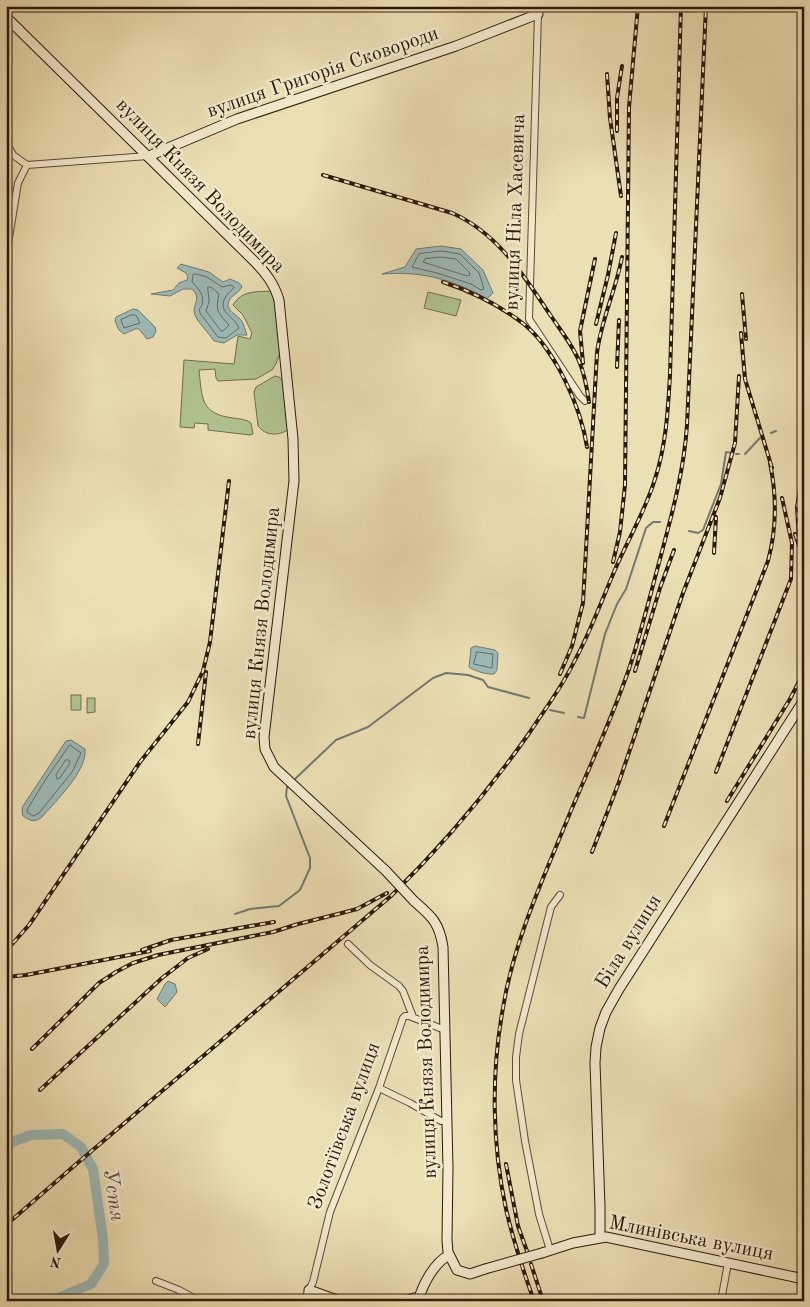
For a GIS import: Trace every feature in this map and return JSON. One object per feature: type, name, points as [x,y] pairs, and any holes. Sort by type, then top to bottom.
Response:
[{"type":"main road","name":"вулиця Григорія Сковороди","points":[[149,156],[237,119],[456,46],[538,10]]},
{"type":"main road","name":"вулиця Князя Володимира","points":[[6,17],[253,260],[267,275],[275,288],[279,300],[293,439],[294,481],[264,736],[265,749],[274,767],[386,871],[437,923],[443,947],[448,1168],[447,1240],[449,1255]]},
{"type":"main road","name":"Біла вулиця","points":[[600,1237],[595,1063],[600,1028],[606,1012],[804,700]]},
{"type":"main road","name":"Млинівська вулиця","points":[[449,1255],[454,1267],[470,1274],[600,1237],[613,1238],[804,1279]]},
{"type":"main road","points":[[406,1301],[414,1298],[418,1300],[433,1269],[442,1259],[449,1255]]},
{"type":"main road","points":[[309,1290],[340,1301]]},
{"type":"street","name":"вулиця Ніла Хасевича","points":[[538,10],[529,319],[585,401]]},
{"type":"street","points":[[6,142],[13,155],[27,165],[149,156]]},
{"type":"street","points":[[6,256],[18,183],[27,165]]},
{"type":"street","points":[[6,228],[12,212]]},
{"type":"street","points":[[546,1251],[524,1141],[516,1080],[516,1056],[519,1034],[551,907],[560,895]]},
{"type":"street","points":[[348,944],[370,965],[404,991],[413,1018],[445,1030]]},
{"type":"street","name":"Золотіївська вулиця","points":[[302,1301],[313,1282],[330,1212],[380,1088],[403,1018],[407,1016],[413,1018]]},
{"type":"street","points":[[380,1088],[441,1121],[447,1121]]},
{"type":"street","points":[[721,1301],[728,1262]]},
{"type":"street","points":[[156,1280],[199,1301]]},
{"type":"green space","points":[[273,291],[280,353],[272,370],[256,379],[218,381],[215,369],[199,370],[202,396],[209,408],[214,413],[222,416],[242,419],[251,423],[253,434],[208,430],[208,424],[195,423],[194,428],[180,427],[184,360],[234,364],[238,336],[250,339],[252,333],[243,315],[233,305],[245,294]]},
{"type":"green space","points":[[428,292],[461,300],[456,316],[424,308]]},
{"type":"green space","points":[[275,376],[284,382],[288,430],[272,434],[265,432],[258,426],[254,392],[256,387]]},
{"type":"green space","points":[[71,695],[81,695],[81,710],[71,710]]},
{"type":"green space","points":[[87,698],[95,698],[95,712],[87,713]]},
{"type":"water","points":[[441,246],[461,249],[483,270],[493,293],[487,299],[461,286],[424,275],[382,274],[405,267],[416,249]]},
{"type":"water","points":[[181,264],[209,272],[223,282],[230,279],[242,286],[230,299],[228,307],[242,322],[247,335],[237,335],[224,343],[214,341],[195,315],[194,308],[197,296],[192,289],[183,289],[170,296],[151,294],[173,290],[179,283],[187,280],[186,273],[177,268]]},
{"type":"water","points":[[133,309],[138,310],[155,327],[156,331],[153,337],[147,339],[139,329],[124,334],[119,330],[115,321],[116,317]]},
{"type":"water","points":[[475,646],[495,650],[498,653],[497,670],[494,674],[488,674],[469,667],[471,648]]},
{"type":"water","points":[[71,740],[85,749],[85,757],[76,776],[42,817],[35,821],[28,819],[23,816],[23,806],[66,741]]},
{"type":"water","points":[[168,981],[175,984],[177,992],[165,1007],[157,999]]},
{"type":"waterway","points":[[771,433],[776,431]]},
{"type":"waterway","points":[[745,454],[760,438]]},
{"type":"waterway","points":[[689,531],[698,533],[703,530],[721,484],[726,452],[731,453]]},
{"type":"waterway","points":[[578,717],[584,718],[605,634],[617,604],[626,589],[646,528],[653,522],[660,522]]},
{"type":"waterway","points":[[295,779],[336,740],[368,727],[433,678],[446,673],[468,675],[483,680],[488,687],[529,698]]},
{"type":"waterway","points":[[550,710],[564,713]]},
{"type":"waterway","points":[[235,914],[250,909],[279,906],[300,890],[310,868],[310,858],[286,796],[287,787]]},
{"type":"waterway","name":"Устя","points":[[6,1144],[31,1135],[63,1134],[81,1147],[93,1169],[103,1239],[104,1264],[91,1284],[51,1301]]},
{"type":"railway","points":[[613,562],[620,532],[625,485],[629,107],[638,6]]},
{"type":"railway","points":[[6,1225],[391,896],[447,838],[498,776],[530,732],[569,671],[585,640],[651,491],[664,441],[670,375],[681,6]]},
{"type":"railway","points":[[534,1301],[518,1255],[501,1184],[495,1108],[496,1058],[499,1033],[508,983],[522,933],[629,669],[673,509],[680,476],[687,425],[706,6]]},
{"type":"railway","points":[[617,131],[617,98],[622,66]]},
{"type":"railway","points":[[607,74],[610,118],[621,196]]},
{"type":"railway","points":[[323,175],[452,213],[483,232],[509,257],[520,271],[570,344],[583,371],[589,402]]},
{"type":"railway","points":[[596,324],[616,233]]},
{"type":"railway","points":[[560,674],[572,646],[583,603],[597,353],[622,257]]},
{"type":"railway","points":[[583,363],[580,331],[595,259]]},
{"type":"railway","points":[[443,282],[465,290],[496,306],[516,318],[536,336],[557,365],[573,398],[587,447]]},
{"type":"railway","points":[[742,294],[746,339]]},
{"type":"railway","points":[[617,367],[619,320]]},
{"type":"railway","points":[[741,333],[745,379],[772,468]]},
{"type":"railway","points":[[592,852],[619,782],[683,593],[720,498],[735,443],[739,376]]},
{"type":"railway","points":[[664,826],[768,561],[773,537],[775,512],[770,463]]},
{"type":"railway","points":[[799,540],[797,507],[804,465]]},
{"type":"railway","points":[[6,951],[29,925],[140,762],[188,702],[203,671],[210,642],[229,481]]},
{"type":"railway","points":[[716,772],[791,579],[792,543],[782,498]]},
{"type":"railway","points":[[714,553],[716,517]]},
{"type":"railway","points":[[795,534],[804,560]]},
{"type":"railway","points":[[635,671],[660,588],[674,550]]},
{"type":"railway","points":[[198,744],[206,672]]},
{"type":"railway","points":[[727,801],[790,699],[804,672]]},
{"type":"railway","points":[[32,1049],[99,983],[133,963],[158,955],[273,932],[357,909],[387,893]]},
{"type":"railway","points":[[142,950],[171,940],[274,922]]},
{"type":"railway","points":[[40,1090],[162,978],[188,958],[208,949]]},
{"type":"railway","points":[[6,977],[26,975],[150,951]]},
{"type":"railway","points":[[506,1164],[518,1226],[528,1254]]},
{"type":"railway","points":[[531,1264],[543,1301]]}]
